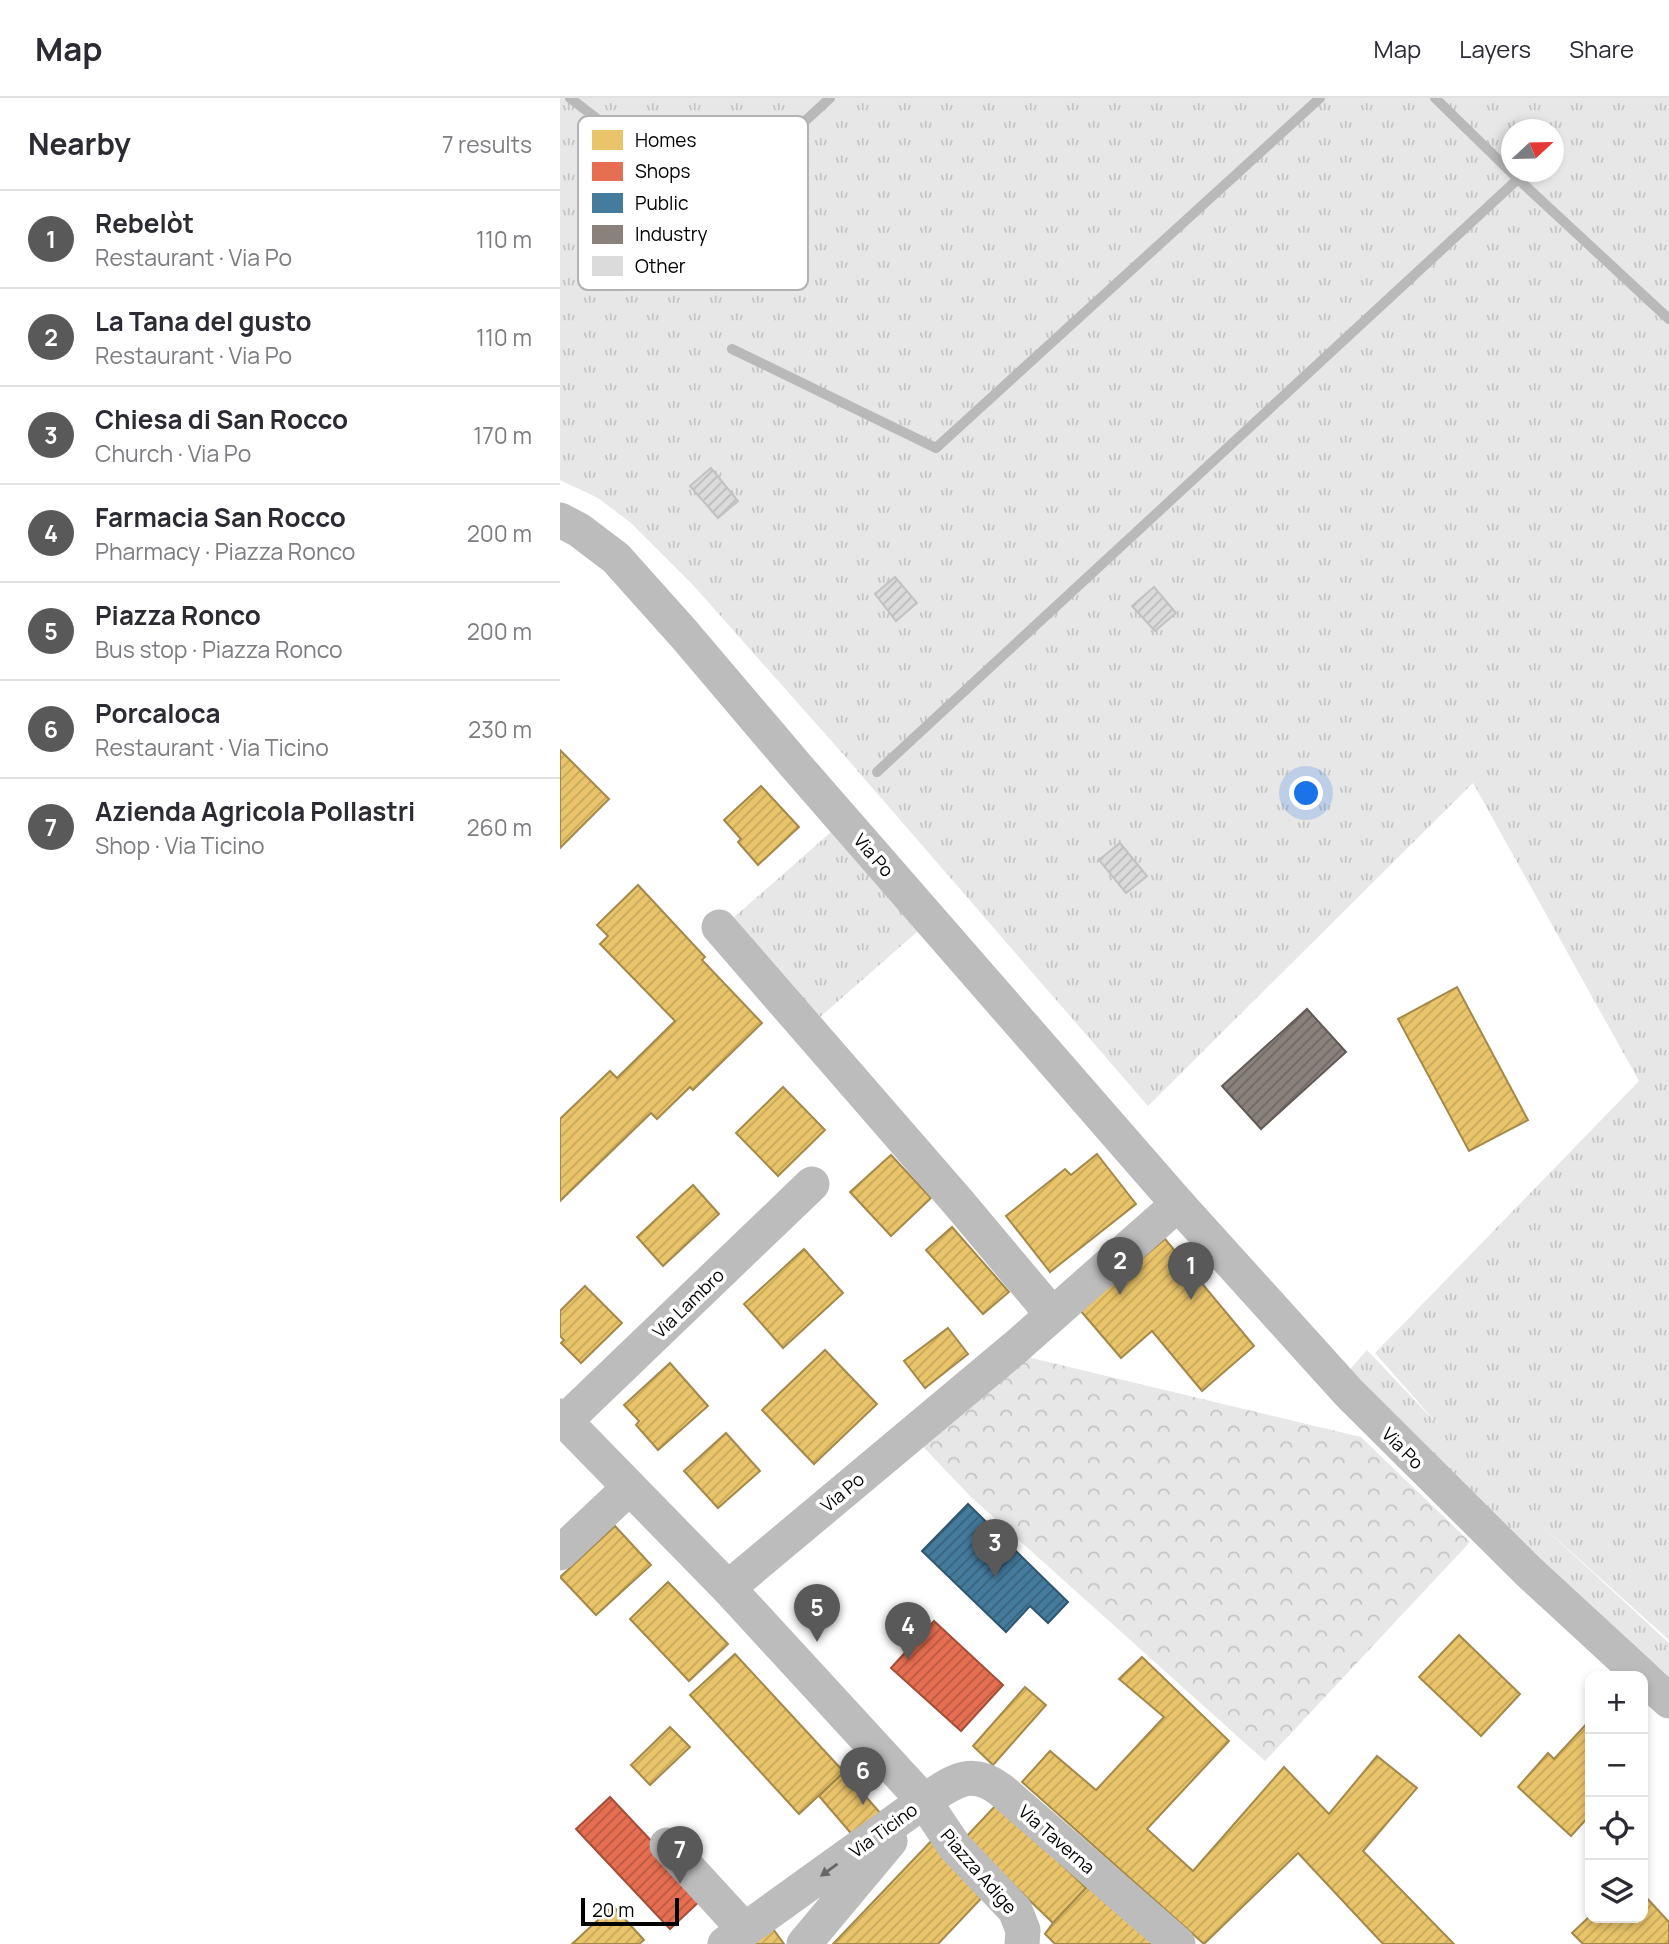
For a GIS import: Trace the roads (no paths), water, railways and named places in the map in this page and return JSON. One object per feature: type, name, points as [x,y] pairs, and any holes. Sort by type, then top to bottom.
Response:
[{"type":"street","name":"Via Po","points":[[560,520],[586,534],[616,558],[1178,1204],[1349,1393],[1529,1572],[1638,1671]]},
{"type":"street","points":[[719,927],[951,1193],[1052,1314]]},
{"type":"street","name":"Via Lambro","points":[[562,1419],[812,1184]]},
{"type":"street","name":"Via Po","points":[[728,1588],[1016,1347],[1178,1204]]},
{"type":"street","name":"Piazza Adige","points":[[562,1419],[728,1588],[924,1801],[955,1847],[1015,1910],[1023,1930],[1022,1944]]},
{"type":"street","points":[[560,1553],[629,1488]]},
{"type":"street","name":"Via Po","points":[[1648,1681],[1669,1701]]},
{"type":"street","name":"Via Taverna","points":[[924,1801],[950,1784],[966,1779],[976,1777],[994,1784],[1178,1944]]},
{"type":"street","name":"Via Ticino","points":[[735,1937],[924,1801]]},
{"type":"street","name":"Via Ticino","points":[[804,1944],[924,1801]]},
{"type":"street","points":[[667,1845],[735,1937]]},
{"type":"waterway","points":[[570,98],[593,116]]},
{"type":"waterway","points":[[808,118],[830,98]]},
{"type":"waterway","points":[[732,349],[936,448],[1320,98]]},
{"type":"waterway","points":[[1435,98],[1669,319]]},
{"type":"waterway","points":[[877,772],[1515,182]]},
{"type":"place","name":"La Tana del gusto","points":[[1120,1295]]},
{"type":"place","name":"Rebelòt","points":[[1191,1300]]},
{"type":"place","name":"Chiesa di San Rocco","points":[[995,1577]]},
{"type":"place","name":"Piazza Ronco","points":[[817,1642]]},
{"type":"place","name":"Farmacia San Rocco","points":[[908,1660]]},
{"type":"place","name":"Porcaloca","points":[[863,1805]]},
{"type":"place","name":"Azienda Agricola Pollastri","points":[[680,1884]]}]
